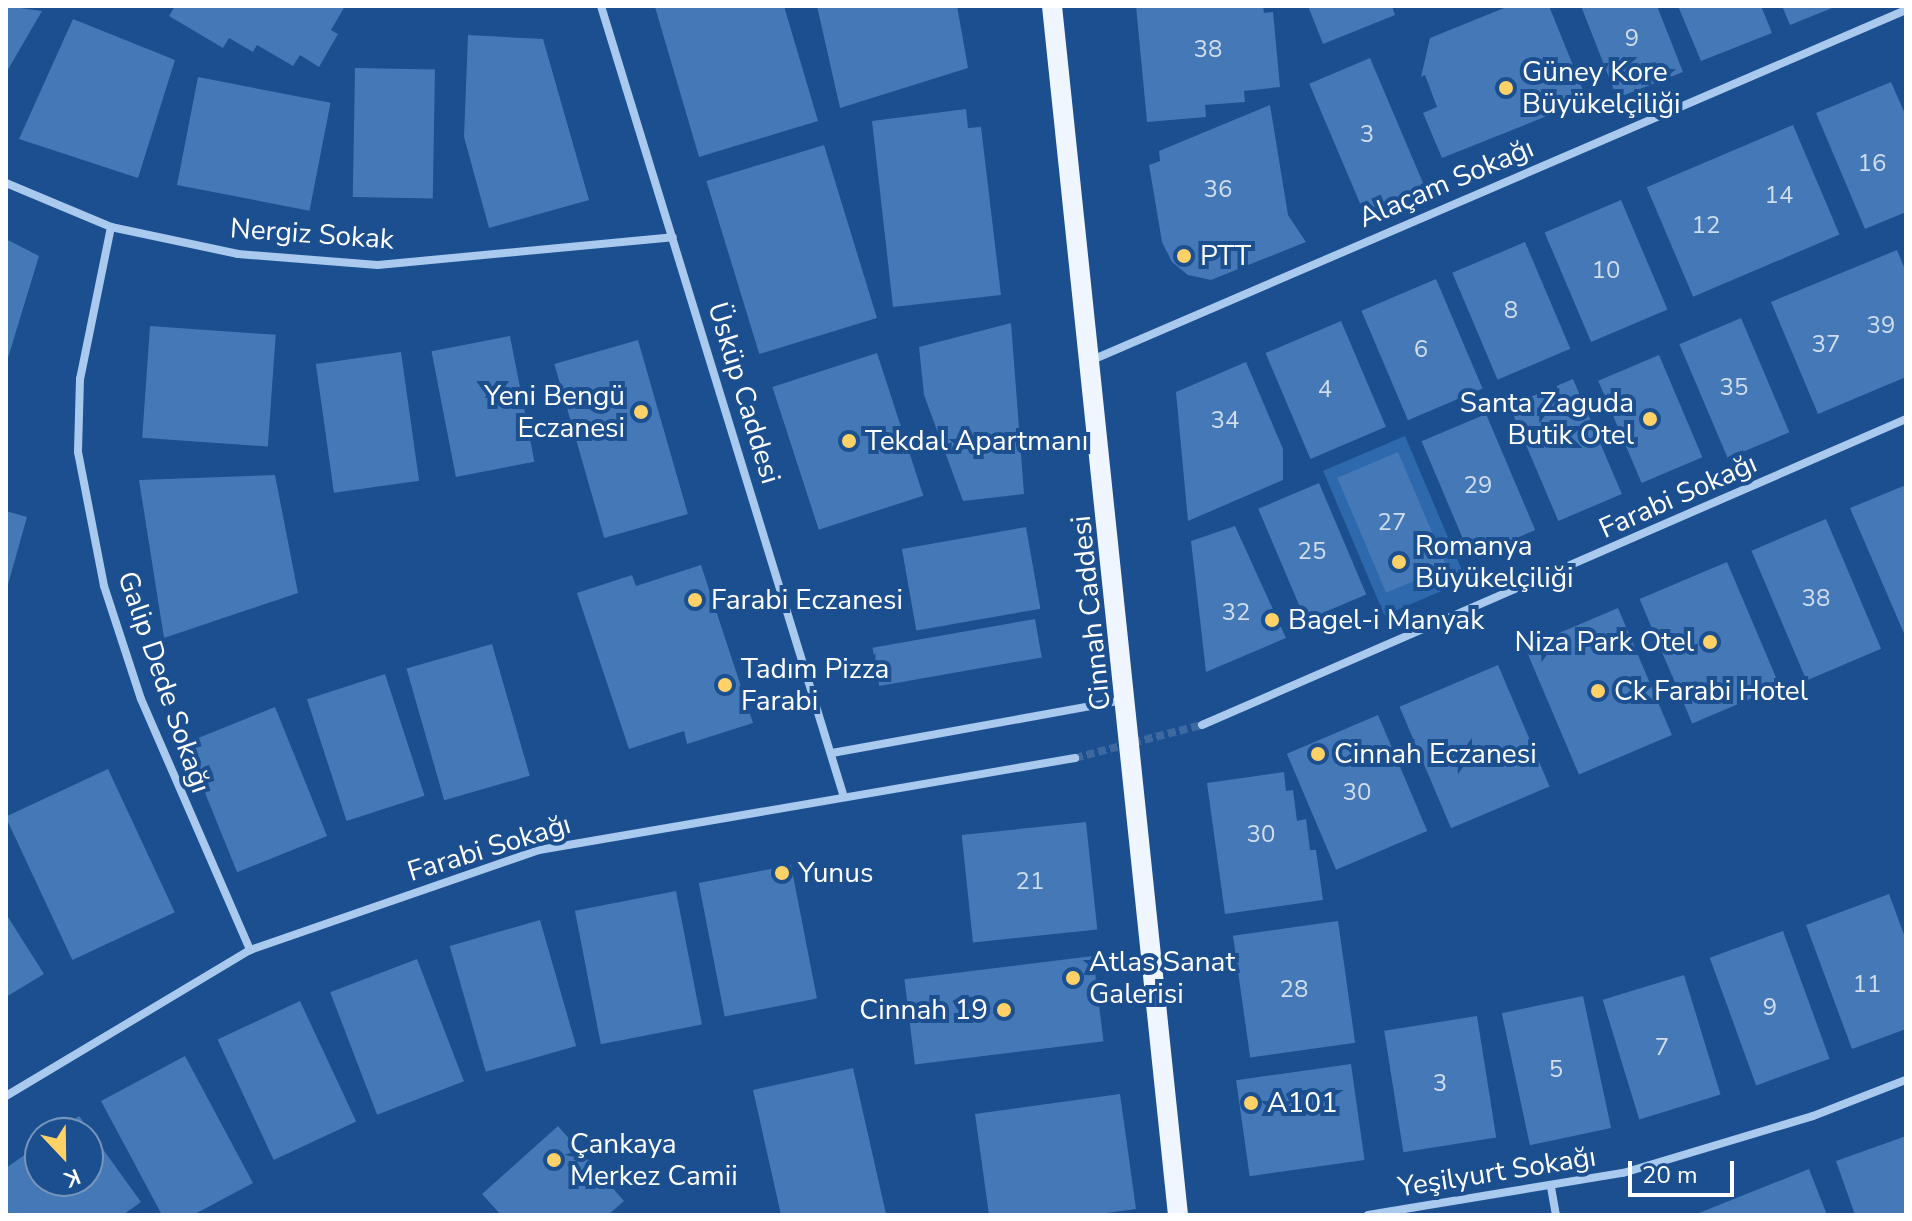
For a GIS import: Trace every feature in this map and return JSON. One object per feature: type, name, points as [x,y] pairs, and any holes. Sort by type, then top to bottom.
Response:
[{"type":"main road","name":"Cinnah Caddesi","points":[[1052,6],[1128,700],[1178,1215]]},
{"type":"street","name":"Üsküp Caddesi","points":[[601,6],[843,794]]},
{"type":"street","name":"Alaçam Sokağı","points":[[1092,360],[1906,10]]},
{"type":"street","name":"Nergiz Sokak","points":[[6,183],[111,227],[238,254],[378,265],[673,237]]},
{"type":"street","name":"Galip Dede Sokağı","points":[[111,227],[80,379],[78,452],[104,586],[141,699],[250,950]]},
{"type":"street","name":"Farabi Sokağı","points":[[1202,725],[1906,419]]},
{"type":"street","points":[[832,753],[1128,700]]},
{"type":"street","name":"Farabi Sokağı","points":[[6,1096],[250,950],[539,850],[843,794],[1075,758]]},
{"type":"street","name":"Yeşilyurt Sokağı","points":[[1368,1215],[1551,1187],[1706,1150],[1906,1080]]},
{"type":"street","points":[[1551,1187],[1556,1215]]},
{"type":"shaded area","points":[[1405,436],[1466,581],[1384,615],[1323,471]]},
{"type":"building","points":[[6,6],[42,11],[6,73]]},
{"type":"building","points":[[175,6],[345,6],[331,30],[338,34],[319,67],[300,55],[293,66],[257,45],[253,52],[229,38],[223,48],[169,16]]},
{"type":"building","points":[[784,6],[818,121],[699,157],[655,7]]},
{"type":"building","points":[[817,6],[957,6],[968,68],[840,108]]},
{"type":"building","points":[[1136,6],[1263,6],[1264,13],[1273,12],[1280,87],[1244,91],[1245,102],[1205,105],[1206,117],[1147,122]]},
{"type":"building","points":[[1308,6],[1392,6],[1395,15],[1323,44]]},
{"type":"building","name":"Güney Kore Büyükelçiliği","points":[[1509,6],[1549,6],[1587,100],[1442,158],[1423,113],[1437,107],[1425,75],[1421,77],[1430,38]]},
{"type":"building","points":[[1581,6],[1657,6],[1683,72],[1617,98]]},
{"type":"building","points":[[1678,6],[1761,6],[1772,33],[1701,61]]},
{"type":"building","points":[[1782,6],[1837,6],[1790,25]]},
{"type":"building","points":[[73,19],[175,60],[138,178],[19,139]]},
{"type":"building","points":[[468,35],[543,39],[589,200],[489,228],[464,137]]},
{"type":"building","points":[[1370,58],[1424,186],[1364,212],[1309,84]]},
{"type":"building","points":[[355,68],[435,69],[433,198],[353,197]]},
{"type":"building","points":[[198,77],[331,103],[310,211],[177,185]]},
{"type":"building","points":[[1891,82],[1906,116],[1906,212],[1865,229],[1816,113]]},
{"type":"building","points":[[1270,105],[1288,215],[1306,242],[1211,280],[1188,275],[1172,262],[1162,242],[1149,165],[1160,161],[1159,151]]},
{"type":"building","points":[[966,109],[968,128],[981,127],[1001,295],[893,307],[872,121]]},
{"type":"building","points":[[1793,125],[1839,235],[1693,297],[1647,187]]},
{"type":"building","points":[[824,145],[877,318],[759,354],[706,181]]},
{"type":"building","points":[[1621,200],[1667,310],[1591,342],[1545,232]]},
{"type":"building","points":[[6,239],[39,256],[7,361],[6,361]]},
{"type":"building","points":[[1525,242],[1570,349],[1498,380],[1452,273]]},
{"type":"building","points":[[1897,250],[1906,272],[1906,377],[1818,414],[1771,302]]},
{"type":"building","points":[[1436,279],[1482,389],[1408,420],[1361,311]]},
{"type":"building","points":[[1741,318],[1789,432],[1728,458],[1679,344]]},
{"type":"building","points":[[1341,321],[1386,427],[1310,459],[1266,353]]},
{"type":"building","points":[[1011,323],[1024,494],[963,501],[924,395],[919,347]]},
{"type":"building","points":[[150,326],[276,335],[268,447],[142,438]]},
{"type":"building","points":[[510,336],[534,462],[456,477],[431,351]]},
{"type":"building","points":[[638,340],[688,514],[604,538],[554,364]]},
{"type":"building","points":[[401,352],[419,481],[334,493],[316,364]]},
{"type":"building","name":"Tekdal Apartmanı","points":[[877,353],[923,496],[819,530],[772,387]]},
{"type":"building","name":"Santa Zaguda Butik Otel","points":[[1659,355],[1702,457],[1642,483],[1598,381]]},
{"type":"building","points":[[1246,362],[1283,449],[1283,480],[1188,521],[1176,392]]},
{"type":"building","points":[[1573,379],[1622,494],[1558,521],[1509,406]]},
{"type":"building","points":[[1486,414],[1535,530],[1471,557],[1422,441]]},
{"type":"building","points":[[1398,452],[1447,567],[1386,593],[1337,478]]},
{"type":"building","points":[[275,475],[298,593],[164,638],[139,480]]},
{"type":"building","points":[[1319,483],[1366,594],[1306,620],[1258,509]]},
{"type":"building","points":[[1906,485],[1906,638],[1850,508]]},
{"type":"building","points":[[6,511],[27,517],[7,588],[6,588]]},
{"type":"building","points":[[1826,519],[1881,649],[1807,680],[1751,551]]},
{"type":"building","points":[[1235,526],[1286,638],[1206,672],[1191,541]]},
{"type":"building","points":[[1026,527],[1040,609],[916,631],[902,549]]},
{"type":"building","name":"Niza Park Otel","points":[[1727,562],[1780,686],[1692,723],[1640,599]]},
{"type":"building","points":[[701,565],[753,723],[687,744],[684,731],[629,749],[577,593],[632,575],[636,586]]},
{"type":"building","name":"Ck Farabi Hotel","points":[[1618,608],[1672,735],[1579,774],[1525,647]]},
{"type":"building","points":[[1035,619],[1042,657],[879,686],[873,648]]},
{"type":"building","points":[[492,644],[530,776],[444,800],[406,669]]},
{"type":"building","points":[[1498,665],[1550,787],[1451,828],[1400,707]]},
{"type":"building","points":[[385,674],[425,796],[347,821],[307,699]]},
{"type":"building","points":[[275,707],[327,836],[237,872],[185,743]]},
{"type":"building","points":[[1378,715],[1427,831],[1336,870],[1287,754]]},
{"type":"building","points":[[108,769],[175,912],[72,960],[6,817]]},
{"type":"building","points":[[1284,772],[1286,791],[1293,790],[1297,821],[1306,819],[1310,850],[1316,850],[1323,900],[1225,914],[1207,783]]},
{"type":"building","points":[[1086,822],[1097,929],[973,942],[962,835]]},
{"type":"building","points":[[791,865],[817,999],[725,1016],[699,883]]},
{"type":"building","points":[[676,891],[702,1025],[601,1044],[575,911]]},
{"type":"building","points":[[1889,894],[1906,940],[1906,1029],[1852,1049],[1806,925]]},
{"type":"building","points":[[6,914],[44,974],[6,997]]},
{"type":"building","points":[[540,920],[576,1046],[486,1072],[450,946]]},
{"type":"building","points":[[1338,921],[1355,1043],[1250,1058],[1233,936]]},
{"type":"building","points":[[1783,931],[1830,1059],[1756,1085],[1710,958]]},
{"type":"building","name":"Cinnah 19","points":[[1093,956],[1103,1041],[915,1065],[904,979]]},
{"type":"building","points":[[417,959],[464,1081],[377,1115],[330,992]]},
{"type":"building","points":[[1684,975],[1721,1095],[1639,1119],[1603,1000]]},
{"type":"building","points":[[1583,996],[1611,1128],[1530,1145],[1502,1013]]},
{"type":"building","points":[[300,1001],[356,1122],[274,1160],[218,1039]]},
{"type":"building","points":[[1477,1016],[1496,1137],[1403,1152],[1384,1031]]},
{"type":"building","points":[[185,1056],[253,1183],[193,1215],[162,1215],[101,1101]]},
{"type":"building","points":[[1351,1064],[1364,1160],[1250,1176],[1236,1080]]},
{"type":"building","points":[[853,1068],[886,1214],[781,1215],[753,1090]]},
{"type":"building","points":[[1120,1094],[1136,1209],[1092,1215],[989,1215],[975,1114]]},
{"type":"building","name":"Çankaya Merkez Camii","points":[[558,1126],[624,1201],[608,1215],[501,1215],[482,1194]]},
{"type":"building","points":[[1906,1136],[1906,1215],[1855,1215],[1836,1161]]},
{"type":"building","points":[[104,1151],[141,1202],[123,1215],[6,1215],[6,1168],[24,1155],[24,1197],[104,1197]]},
{"type":"building","points":[[1809,1169],[1827,1215],[1694,1215]]},
{"type":"tunnel","points":[[1075,758],[1202,725]]},
{"type":"place","name":"Güney Kore Büyükelçiliği","points":[[1506,88]]},
{"type":"place","name":"PTT","points":[[1184,256]]},
{"type":"place","name":"Yeni Bengü Eczanesi","points":[[641,412]]},
{"type":"place","name":"Santa Zaguda Butik Otel","points":[[1650,419]]},
{"type":"place","name":"Tekdal Apartmanı","points":[[849,441]]},
{"type":"place","name":"Romanya Büyükelçiliği","points":[[1399,562]]},
{"type":"place","name":"Farabi Eczanesi","points":[[695,600]]},
{"type":"place","name":"Bagel-i Manyak","points":[[1272,620]]},
{"type":"place","name":"Niza Park Otel","points":[[1710,642]]},
{"type":"place","name":"Tadım Pizza Farabi","points":[[725,685]]},
{"type":"place","name":"Ck Farabi Hotel","points":[[1598,691]]},
{"type":"place","name":"Cinnah Eczanesi","points":[[1318,754]]},
{"type":"place","name":"Yunus","points":[[782,873]]},
{"type":"place","name":"Atlas Sanat Galerisi","points":[[1073,978]]},
{"type":"place","name":"Cinnah 19","points":[[1004,1010]]},
{"type":"place","name":"A101","points":[[1251,1103]]},
{"type":"place","name":"Çankaya Merkez Camii","points":[[554,1160]]}]
